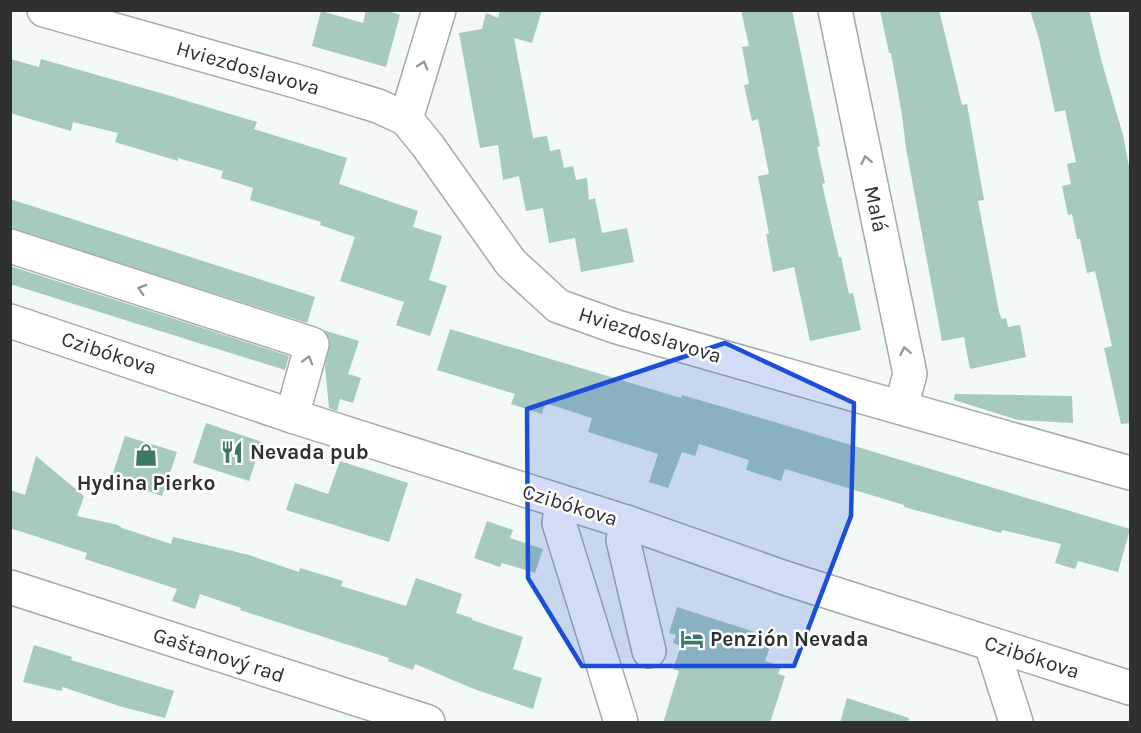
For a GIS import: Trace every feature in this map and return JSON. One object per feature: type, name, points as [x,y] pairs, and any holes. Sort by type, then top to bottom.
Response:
[{"type":"street","name":"Hviezdoslavova","points":[[44,10],[299,82],[378,106],[406,119],[428,146],[511,263],[558,306],[617,327],[1131,473]]},
{"type":"street","points":[[406,119],[439,10]]},
{"type":"street","name":"Malá","points":[[836,10],[910,374],[901,407]]},
{"type":"street","points":[[10,246],[312,344],[292,416]]},
{"type":"street","name":"Czibókova","points":[[10,321],[292,416],[629,524],[785,578],[1131,688]]},
{"type":"street","points":[[562,503],[559,523],[621,723]]},
{"type":"street","points":[[629,524],[623,540],[649,651]]},
{"type":"street","name":"Gaštanový rad","points":[[10,587],[428,723]]},
{"type":"street","points":[[992,644],[1016,723]]},
{"type":"highlighted area","points":[[725,343],[854,403],[851,516],[794,666],[582,666],[528,578],[527,409]]},
{"type":"building","points":[[366,10],[386,10],[400,15],[386,67],[312,46],[321,11],[363,23]]},
{"type":"building","points":[[500,10],[542,10],[532,43],[514,38],[533,138],[547,136],[550,151],[560,149],[564,168],[573,166],[576,180],[587,178],[589,200],[595,198],[602,233],[627,228],[634,262],[581,272],[575,238],[549,243],[543,208],[526,211],[519,176],[503,180],[498,145],[480,148],[459,33],[482,29],[486,13],[498,18]]},
{"type":"building","points":[[741,10],[792,10],[820,146],[817,147],[825,183],[822,184],[839,257],[841,257],[849,294],[853,293],[861,330],[810,341],[794,267],[773,272],[766,234],[769,234],[758,176],[769,174],[758,119],[752,121],[744,85],[749,84],[742,47],[749,46]]},
{"type":"building","points":[[880,10],[939,10],[962,105],[967,104],[984,200],[978,201],[999,312],[1002,319],[1006,318],[1008,327],[1020,325],[1026,357],[970,369],[964,337],[942,341],[891,53],[889,53]]},
{"type":"building","points":[[1030,10],[1089,10],[1123,135],[1131,177],[1131,423],[1121,424],[1104,348],[1112,346],[1095,271],[1087,273],[1072,214],[1068,215],[1062,186],[1071,184],[1067,164],[1076,162],[1065,110],[1055,112],[1039,39]]},
{"type":"building","points":[[10,59],[39,67],[41,59],[164,94],[257,122],[254,129],[347,158],[339,184],[418,211],[413,227],[442,236],[429,280],[447,286],[430,336],[396,325],[404,302],[340,281],[355,237],[320,225],[321,222],[250,200],[253,188],[221,178],[223,171],[178,158],[178,161],[115,142],[118,133],[73,122],[71,131],[10,113]]},
{"type":"building","points":[[10,199],[315,297],[307,323],[10,228]]},
{"type":"building","points":[[10,266],[289,356],[285,370],[10,284]]},
{"type":"building","points":[[450,329],[681,398],[682,395],[761,418],[1130,529],[1118,572],[1078,561],[1075,569],[1055,563],[1061,544],[1002,530],[1001,533],[904,507],[904,505],[785,469],[781,481],[746,470],[749,460],[699,444],[695,456],[682,452],[668,488],[649,482],[658,454],[588,432],[592,418],[545,403],[542,414],[511,404],[515,394],[437,370]]},
{"type":"building","points":[[323,330],[359,341],[348,374],[361,378],[353,403],[340,399],[337,411],[329,408],[325,366],[330,340]]},
{"type":"building","points":[[955,394],[1072,396],[1073,423],[1018,420],[954,400]]},
{"type":"building","points":[[206,423],[262,442],[249,481],[193,463]]},
{"type":"building","points":[[125,436],[177,452],[162,496],[111,479]]},
{"type":"building","points":[[36,456],[84,496],[77,516],[118,525],[171,544],[173,537],[249,555],[299,572],[300,568],[343,581],[341,586],[406,606],[416,578],[462,594],[456,613],[523,637],[513,669],[542,678],[533,709],[474,689],[415,664],[413,670],[388,661],[389,658],[240,610],[241,608],[200,594],[195,609],[172,601],[177,589],[85,559],[87,553],[10,528],[10,490],[25,495]]},
{"type":"building","points":[[340,461],[408,483],[389,542],[286,510],[295,483],[328,494]]},
{"type":"building","points":[[487,521],[513,530],[510,538],[543,549],[535,573],[502,563],[500,567],[474,558]]},
{"type":"building","points":[[677,607],[773,638],[765,661],[781,666],[778,674],[785,676],[770,723],[663,723],[679,671],[673,669],[681,646],[673,643],[676,635],[669,633]]},
{"type":"building","points":[[34,645],[72,657],[71,660],[174,691],[165,718],[119,706],[63,687],[61,691],[23,682]]},
{"type":"building","points":[[847,698],[909,718],[908,723],[840,723]]},
{"type":"place","name":"Nevada pub","points":[[232,452]]},
{"type":"place","name":"Hydina Pierko","points":[[146,455]]},
{"type":"place","name":"Penzión Nevada","points":[[692,639]]}]
